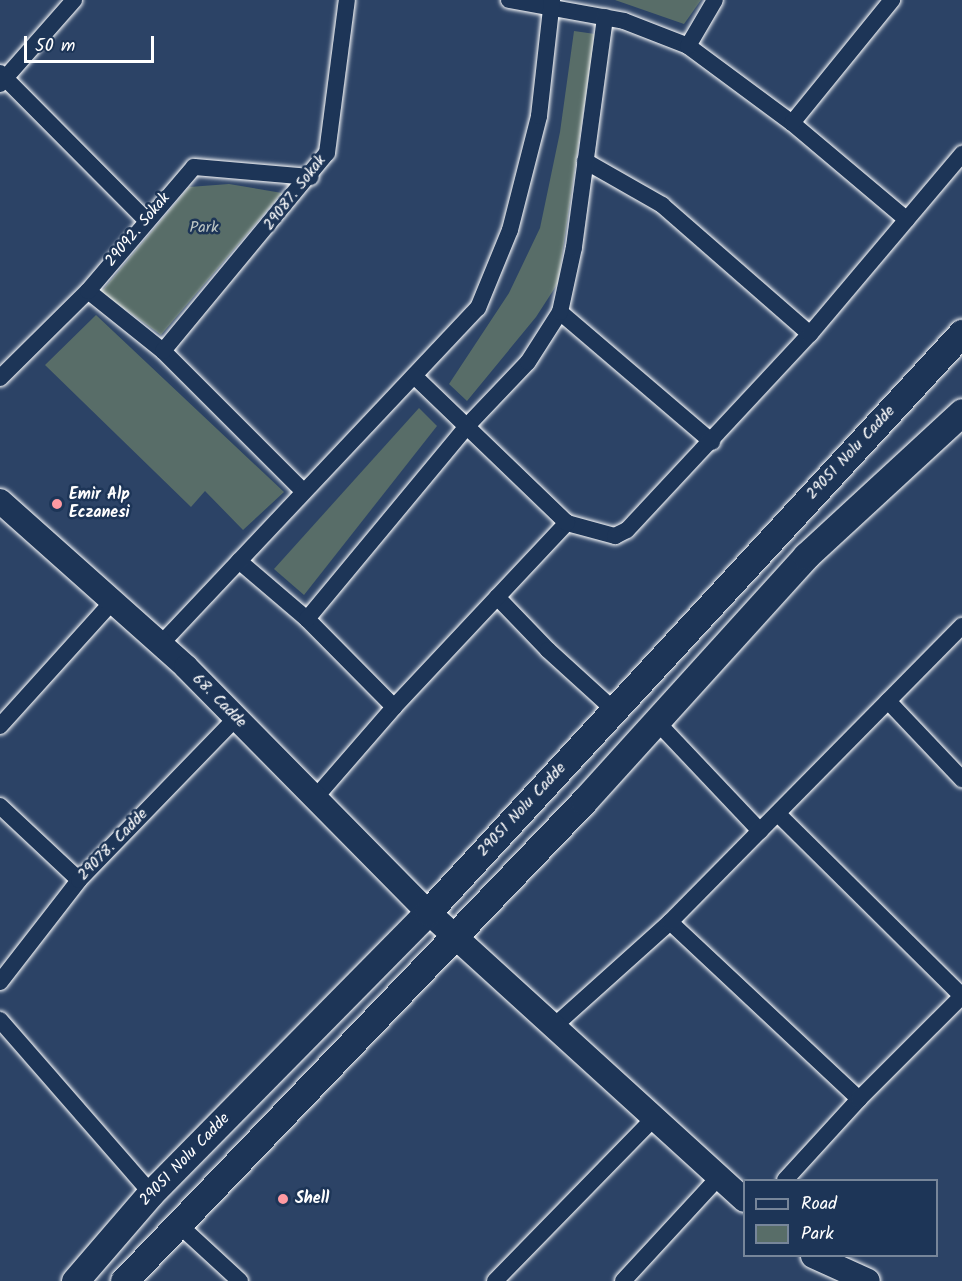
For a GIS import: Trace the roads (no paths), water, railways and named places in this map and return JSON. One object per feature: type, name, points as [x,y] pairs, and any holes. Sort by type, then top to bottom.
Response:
[{"type":"main road","name":"29051 Nolu Cadde","points":[[75,1281],[151,1193],[428,912],[962,333]]},
{"type":"main road","points":[[124,1281],[657,722],[806,556],[962,411]]},
{"type":"street","points":[[74,0],[2,78],[146,220]]},
{"type":"street","name":"29087. Sokak","points":[[163,351],[311,177],[327,153],[347,0]]},
{"type":"street","points":[[508,0],[552,3],[605,17],[688,46],[792,123],[907,220]]},
{"type":"street","points":[[688,46],[715,0]]},
{"type":"street","points":[[792,123],[892,0]]},
{"type":"street","points":[[160,645],[478,308],[510,230],[539,116],[552,3]]},
{"type":"street","points":[[307,619],[467,426],[528,362],[560,312],[574,247],[605,17]]},
{"type":"street","points":[[414,376],[567,523],[615,536],[627,530],[712,442],[810,334],[962,154]]},
{"type":"street","points":[[585,161],[662,205],[810,334]]},
{"type":"street","name":"29092. Sokak","points":[[0,378],[88,291],[146,220],[194,167],[311,177]]},
{"type":"street","points":[[88,291],[163,351],[304,492]]},
{"type":"street","points":[[560,312],[712,442]]},
{"type":"street","name":"68. Cadde","points":[[0,501],[160,645],[236,718],[428,912],[552,1028],[655,1117],[743,1199]]},
{"type":"street","points":[[315,798],[394,707],[567,523]]},
{"type":"street","points":[[239,561],[307,619],[394,707]]},
{"type":"street","points":[[497,597],[548,650],[614,710]]},
{"type":"street","points":[[0,726],[112,603]]},
{"type":"street","points":[[552,1028],[670,922],[962,626]]},
{"type":"street","points":[[888,701],[962,779]]},
{"type":"street","name":"29078. Cadde","points":[[0,982],[79,880],[236,718]]},
{"type":"street","points":[[657,722],[760,831]]},
{"type":"street","points":[[0,806],[79,880]]},
{"type":"street","points":[[778,814],[962,996],[859,1099],[786,1179]]},
{"type":"street","points":[[670,922],[859,1099]]},
{"type":"street","points":[[0,1020],[151,1193]]},
{"type":"street","points":[[495,1281],[655,1117]]},
{"type":"street","points":[[622,1281],[719,1177]]},
{"type":"street","points":[[178,1224],[240,1281]]},
{"type":"street","points":[[814,1257],[835,1274],[868,1281]]},
{"type":"place","name":"Emir Alp Eczanesi","points":[[57,504]]},
{"type":"place","name":"Shell","points":[[283,1199]]},
{"type":"park label","name":"Park","points":[[204,228]]}]
